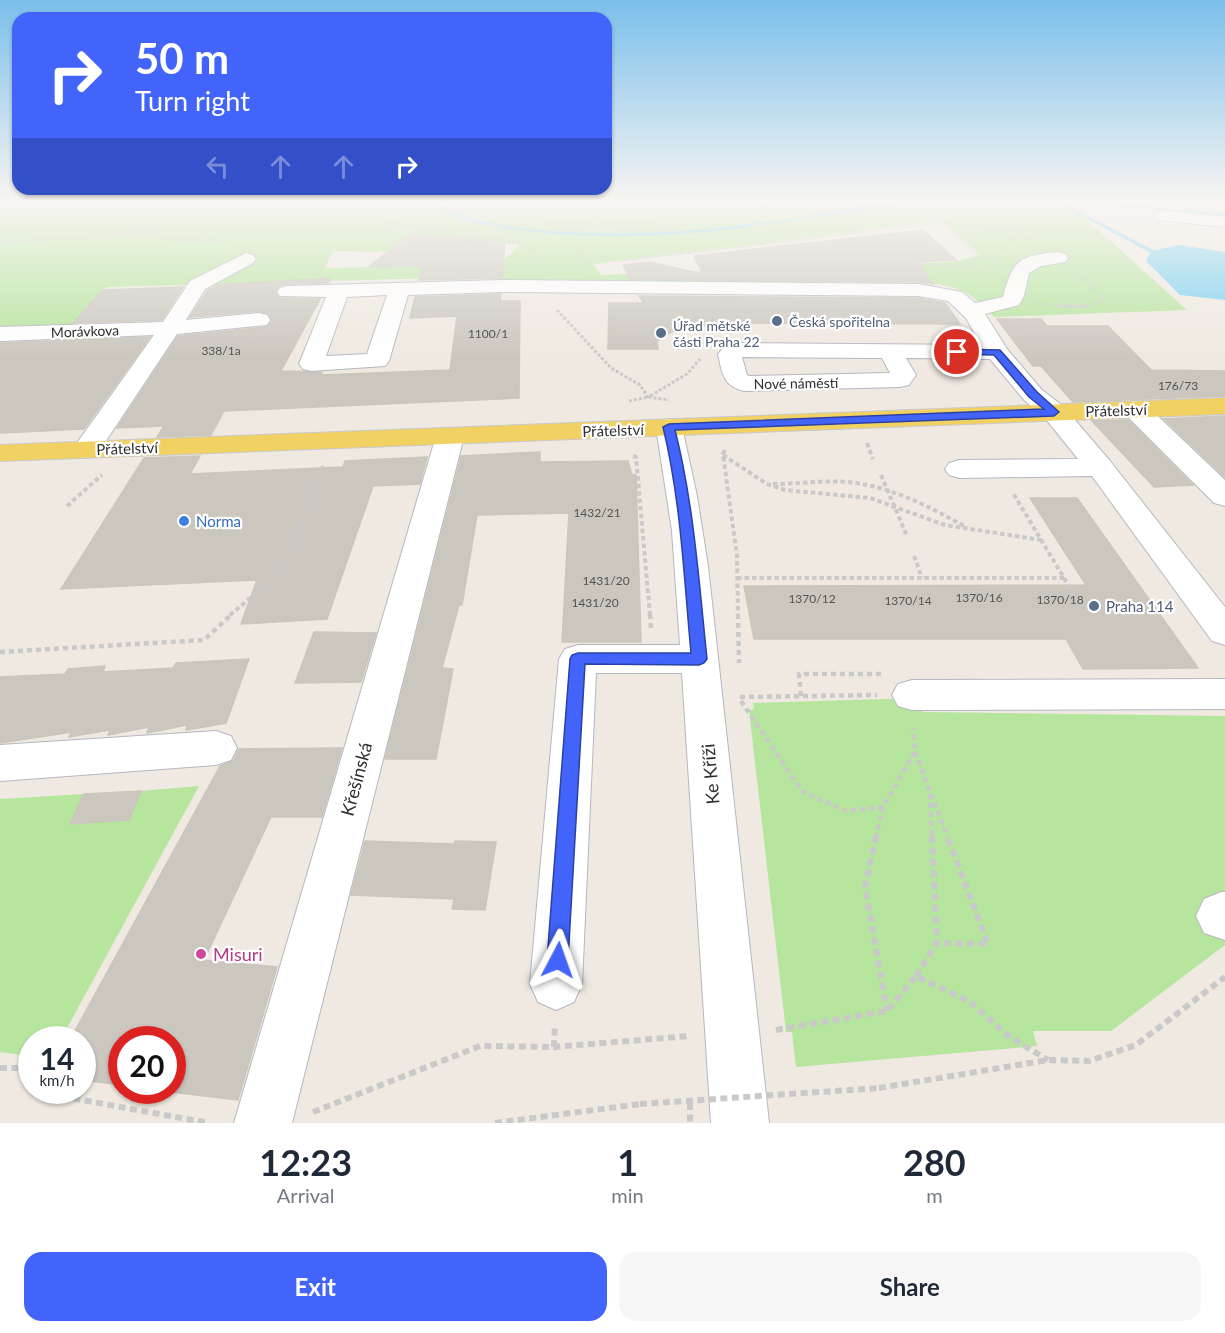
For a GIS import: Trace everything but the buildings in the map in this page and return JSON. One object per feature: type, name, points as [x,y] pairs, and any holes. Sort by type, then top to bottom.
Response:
[{"type":"main road","name":"Přátelství","points":[[0,453],[1225,406]]},
{"type":"street","points":[[970,310],[1011,301],[1015,296],[1018,273],[1023,267],[1038,260],[1058,258]]},
{"type":"street","points":[[86,450],[197,285],[246,259]]},
{"type":"street","points":[[286,292],[399,289],[450,282],[535,287],[918,290],[955,296],[970,310],[997,352],[1033,394],[1054,412],[1100,468],[1225,632]]},
{"type":"street","points":[[653,303],[716,304],[713,288]]},
{"type":"street","points":[[339,291],[311,364],[377,361],[399,289]]},
{"type":"street","name":"Morávkova","points":[[0,334],[170,328],[259,320]]},
{"type":"street","name":"Nové náměstí","points":[[889,350],[904,375],[900,380],[744,384],[735,378],[730,354],[734,350],[889,350],[997,352]]},
{"type":"street","points":[[1135,409],[1225,497]]},
{"type":"street","name":"Ke Kříži","points":[[669,427],[676,457],[688,540],[734,1034],[740,1123]]},
{"type":"street","name":"Křešínská","points":[[263,1123],[450,436]]},
{"type":"street","points":[[959,469],[1100,468]]},
{"type":"street","points":[[556,984],[578,659],[699,659]]},
{"type":"street","points":[[912,695],[1225,694]]},
{"type":"street","points":[[0,763],[216,748]]},
{"type":"path","points":[[246,259],[248,254]]},
{"type":"path","points":[[611,262],[675,254]]},
{"type":"path","points":[[976,254],[980,258]]},
{"type":"path","points":[[994,260],[999,254]]},
{"type":"path","points":[[986,273],[966,266],[965,263],[980,258],[1001,262]]},
{"type":"path","points":[[535,287],[611,368],[640,385],[648,397],[687,374],[703,356]]},
{"type":"path","points":[[1011,301],[1081,307],[1100,302],[1104,298],[1102,294]]},
{"type":"path","points":[[865,440],[873,459]]},
{"type":"path","points":[[723,454],[766,484],[785,490],[870,498],[945,525],[1041,540]]},
{"type":"path","points":[[0,652],[204,640],[242,604],[284,570],[327,456]]},
{"type":"path","points":[[636,457],[653,659]]},
{"type":"path","points":[[881,475],[907,536]]},
{"type":"path","points":[[766,484],[792,485],[846,481],[888,491],[918,503],[966,528]]},
{"type":"path","points":[[1009,486],[1078,601]]},
{"type":"path","points":[[914,555],[922,578]]},
{"type":"path","points":[[737,578],[1064,578]]},
{"type":"path","points":[[883,807],[846,811],[802,791],[739,698],[912,695],[915,752],[988,944],[937,944]]},
{"type":"path","points":[[887,1011],[865,887],[883,807],[915,752]]},
{"type":"path","points":[[775,1030],[887,1011],[916,976],[937,944],[930,790]]},
{"type":"path","points":[[916,976],[970,1002],[1010,1037],[1048,1060]]},
{"type":"path","points":[[495,1123],[640,1104],[879,1088],[1048,1060],[1089,1061],[1136,1045],[1225,977]]},
{"type":"path","points":[[306,1114],[480,1046],[554,1047],[689,1036],[688,1024]]},
{"type":"path","points":[[0,1068],[18,1068]]},
{"type":"path","points":[[96,1102],[209,1123]]},
{"type":"green space","points":[[0,254],[331,254],[325,268],[431,266],[446,254],[478,254],[506,258],[510,254],[671,254],[593,264],[601,275],[953,262],[979,254],[1125,254],[1187,310],[994,317],[985,307],[960,290],[917,282],[496,282],[481,258],[438,278],[107,287],[71,327],[0,330]]},
{"type":"green space","points":[[918,698],[923,712],[1225,716],[1225,945],[1111,1031],[1033,1031],[1037,1046],[796,1067],[792,1032],[786,1032],[749,710],[754,709],[753,703]]},
{"type":"green space","points":[[199,786],[68,1026],[18,1026],[18,1054],[0,1052],[0,799],[84,794],[71,824],[129,820],[141,791]]},
{"type":"water","points":[[1149,254],[1225,254],[1225,300],[1180,295],[1146,261]]},
{"type":"place","name":"Česká spořitelna","points":[[777,321]]},
{"type":"place","name":"Úřad mětské části Praha 22","points":[[661,333]]},
{"type":"place","name":"Norma","points":[[184,521]]},
{"type":"place","name":"Praha 114","points":[[1094,606]]},
{"type":"place","name":"Misuri","points":[[201,954]]},
{"type":"route","points":[[558,960],[578,659],[699,659],[688,540],[676,457],[669,427],[1054,412],[1033,394],[997,352],[957,352]]}]
